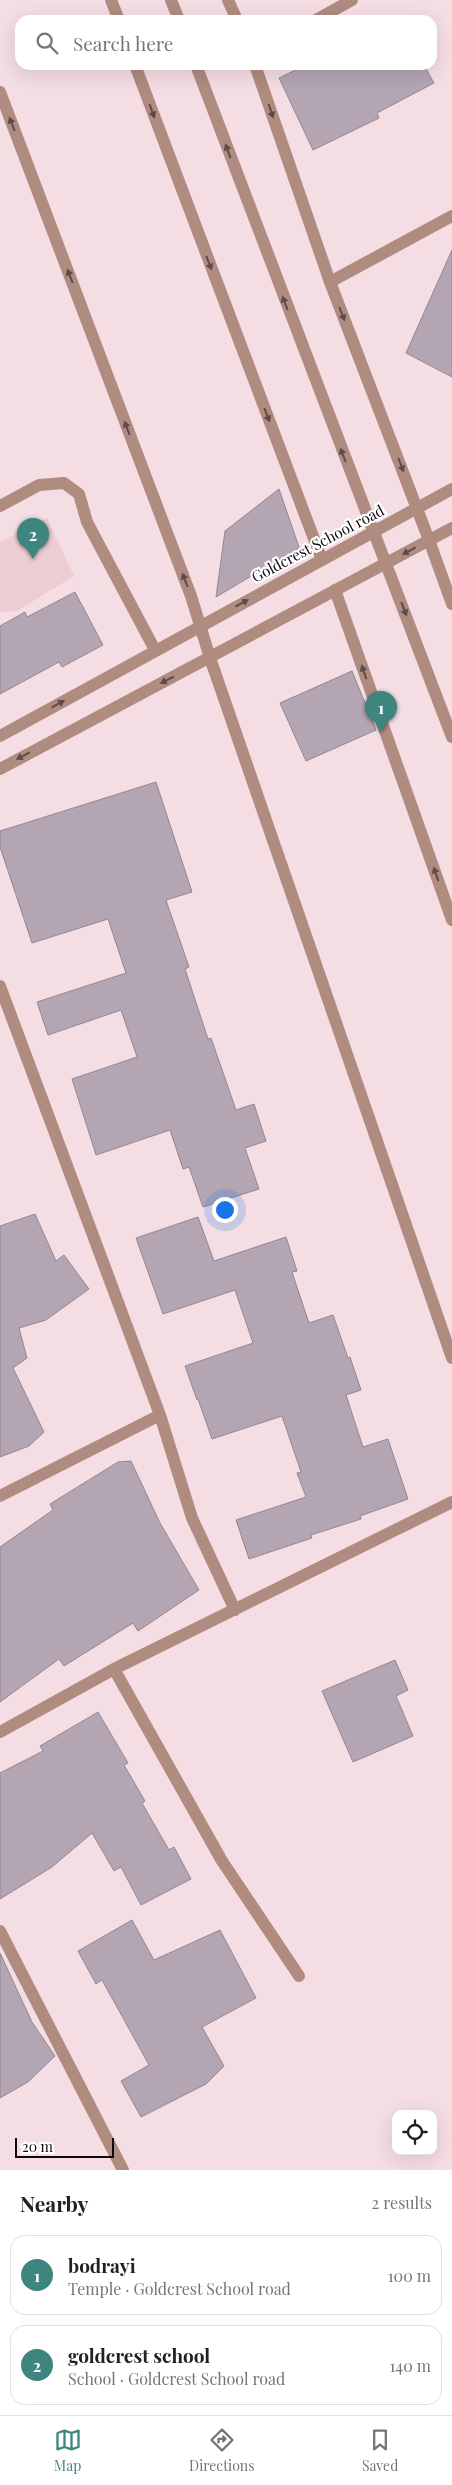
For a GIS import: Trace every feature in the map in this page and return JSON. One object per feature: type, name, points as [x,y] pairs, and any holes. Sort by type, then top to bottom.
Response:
[{"type":"street","points":[[111,0],[117,15]]},
{"type":"street","points":[[171,0],[177,15]]},
{"type":"street","points":[[228,0],[235,15]]},
{"type":"street","points":[[325,15],[352,0]]},
{"type":"street","points":[[137,70],[322,560]]},
{"type":"street","points":[[198,70],[452,737]]},
{"type":"street","points":[[257,70],[330,282],[452,604]]},
{"type":"street","points":[[0,92],[191,596],[210,658],[452,1358]]},
{"type":"street","points":[[330,282],[452,216]]},
{"type":"street","points":[[0,506],[40,485],[64,483],[79,494],[88,522],[155,650]]},
{"type":"street","name":"Goldcrest School road","points":[[0,736],[452,489]]},
{"type":"street","points":[[0,769],[452,528]]},
{"type":"street","points":[[335,590],[452,920]]},
{"type":"street","points":[[0,986],[160,1415],[192,1518],[234,1610]]},
{"type":"street","points":[[0,1496],[160,1415]]},
{"type":"street","points":[[0,1732],[114,1669],[452,1502]]},
{"type":"street","points":[[114,1669],[222,1861],[299,1976]]},
{"type":"street","points":[[0,1931],[123,2170]]},
{"type":"shaded area","points":[[47,518],[74,576],[17,611],[0,612],[0,542]]},
{"type":"building","points":[[296,70],[427,70],[434,83],[377,113],[379,118],[313,150],[279,78]]},
{"type":"building","points":[[452,250],[452,377],[406,353]]},
{"type":"building","points":[[279,489],[301,553],[287,555],[216,597],[225,531]]},
{"type":"building","points":[[75,592],[103,645],[62,667],[59,662],[0,694],[0,626],[25,612],[27,617]]},
{"type":"building","points":[[352,671],[376,730],[306,761],[280,703]]},
{"type":"building","points":[[156,782],[192,892],[166,900],[189,967],[185,969],[208,1039],[211,1038],[236,1110],[254,1104],[266,1141],[245,1148],[259,1189],[203,1207],[189,1167],[183,1169],[170,1130],[96,1155],[72,1079],[137,1057],[121,1010],[48,1035],[37,1002],[126,973],[108,919],[32,943],[0,847],[0,831]]},
{"type":"building","points":[[35,1214],[56,1261],[64,1255],[89,1289],[46,1320],[19,1328],[27,1358],[13,1368],[44,1432],[29,1446],[0,1457],[0,1226]]},
{"type":"building","points":[[198,1217],[214,1261],[286,1237],[297,1271],[292,1272],[309,1323],[333,1315],[348,1358],[350,1357],[361,1390],[346,1395],[363,1447],[388,1439],[408,1499],[360,1516],[361,1519],[311,1535],[312,1538],[249,1559],[236,1520],[306,1497],[297,1473],[301,1472],[282,1416],[212,1439],[185,1366],[253,1343],[235,1290],[163,1314],[136,1238]]},
{"type":"building","points":[[131,1461],[160,1523],[199,1590],[138,1631],[133,1623],[64,1666],[59,1659],[0,1702],[0,1547],[53,1510],[50,1504],[118,1462]]},
{"type":"building","points":[[395,1660],[408,1690],[396,1696],[413,1736],[353,1762],[322,1691]]},
{"type":"building","points":[[98,1712],[128,1763],[124,1765],[145,1801],[142,1803],[169,1850],[174,1847],[191,1879],[141,1905],[121,1867],[114,1871],[92,1833],[52,1867],[0,1899],[0,1773],[43,1751],[40,1746]]},
{"type":"building","points":[[132,1920],[154,1960],[220,1930],[256,1998],[202,2027],[224,2066],[206,2084],[141,2117],[121,2081],[149,2065],[102,1980],[96,1984],[78,1951]]},
{"type":"building","points":[[0,1953],[32,2022],[55,2056],[28,2082],[0,2098]]},
{"type":"place","name":"goldcrest school","points":[[33,559]]},
{"type":"place","name":"bodrayi","points":[[381,732]]}]
